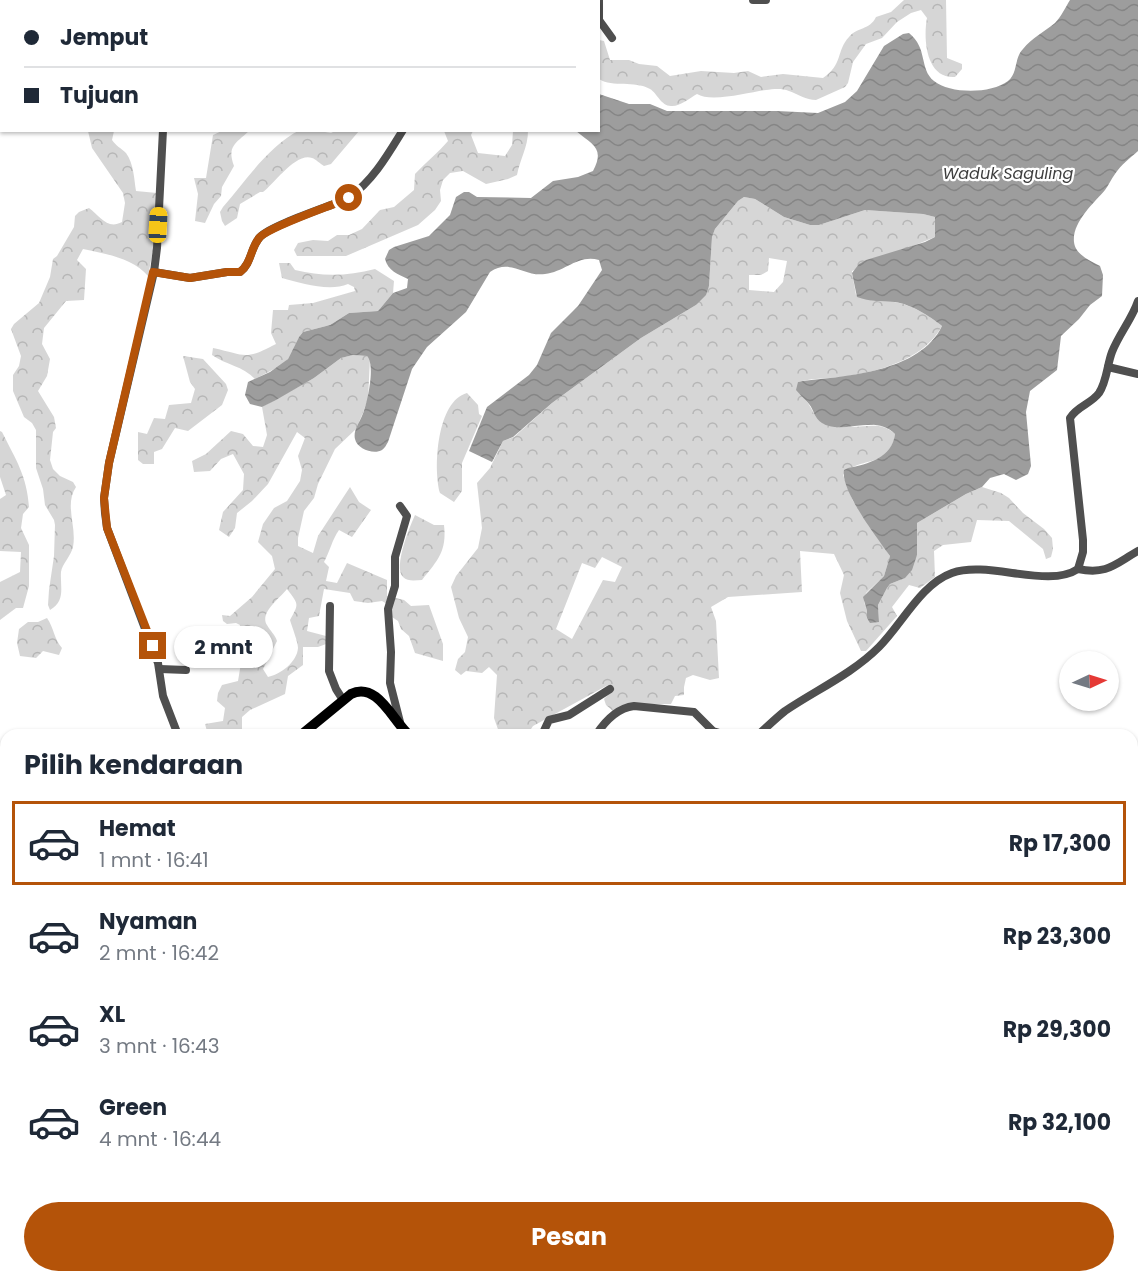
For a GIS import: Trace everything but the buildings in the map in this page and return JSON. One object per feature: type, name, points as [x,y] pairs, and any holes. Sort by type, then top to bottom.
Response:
[{"type":"main road","points":[[308,729],[356,692],[370,693],[376,697],[403,729]]},
{"type":"street","points":[[753,0],[766,0]]},
{"type":"street","points":[[600,21],[612,38]]},
{"type":"street","points":[[163,132],[157,248],[109,463],[104,498],[107,528],[147,630],[160,669],[163,696],[176,729]]},
{"type":"street","points":[[153,272],[190,278],[240,272],[248,265],[251,250],[264,233],[349,198],[357,192],[379,170],[402,132]]},
{"type":"street","points":[[1078,569],[1083,552],[1083,540],[1070,420],[1074,412],[1096,396],[1103,383],[1112,351],[1138,301]]},
{"type":"street","points":[[1108,367],[1138,374]]},
{"type":"street","points":[[400,506],[407,516],[395,557],[396,580],[387,620],[391,652],[390,683],[405,729]]},
{"type":"street","points":[[765,729],[784,712],[848,672],[880,646],[930,587],[944,576],[958,571],[974,570],[1060,575],[1078,569],[1093,571],[1109,569],[1138,551]]},
{"type":"street","points":[[330,606],[329,671],[336,690],[343,700]]},
{"type":"street","points":[[160,669],[186,669]]},
{"type":"street","points":[[545,729],[549,720],[569,715],[610,689]]},
{"type":"street","points":[[601,729],[608,720],[628,707],[634,706],[694,712],[710,729]]},
{"type":"green space","points":[[904,0],[946,0],[947,58],[962,64],[962,69],[955,77],[945,76],[932,65],[926,46],[927,18],[921,10],[897,22],[882,38],[866,44],[853,62],[845,87],[816,100],[786,90],[775,89],[721,97],[697,94],[681,104],[671,106],[664,104],[653,91],[644,86],[611,83],[600,80],[600,40],[604,41],[610,60],[629,60],[639,64],[657,66],[670,76],[701,71],[734,73],[748,71],[761,77],[783,74],[823,78],[834,68],[842,47],[852,34],[870,24],[876,17],[891,12]]},
{"type":"green space","points":[[88,132],[114,132],[112,140],[126,153],[131,162],[136,191],[157,193],[155,240],[148,276],[127,261],[83,249],[77,260],[86,269],[84,300],[66,301],[44,328],[42,344],[50,359],[47,376],[38,391],[54,417],[56,428],[53,432],[50,460],[53,469],[60,476],[73,482],[76,487],[71,501],[73,547],[61,572],[60,598],[50,610],[48,605],[55,525],[45,505],[43,489],[36,468],[36,430],[32,423],[24,417],[13,391],[13,375],[19,366],[21,356],[11,329],[39,303],[50,277],[53,259],[74,227],[75,216],[79,212],[89,208],[108,223],[122,222],[125,203],[123,193],[92,148]]},
{"type":"green space","points":[[220,132],[248,132],[232,150],[234,166],[222,187],[221,196],[214,204],[205,223],[195,221],[198,194],[194,178],[206,178],[213,135]]},
{"type":"green space","points":[[297,132],[358,132],[331,164],[324,166],[306,157],[292,164],[263,192],[240,204],[237,218],[225,226],[220,212],[223,207],[249,175],[288,137]]},
{"type":"green space","points":[[444,132],[472,132],[471,135],[478,153],[505,156],[512,145],[513,132],[528,132],[517,175],[486,184],[463,171],[450,173],[443,180],[440,190],[441,201],[435,210],[418,225],[346,256],[297,256],[294,250],[298,243],[313,240],[328,241],[337,235],[349,235],[362,229],[380,210],[394,207],[414,190],[415,174],[448,141]]},
{"type":"green space","points":[[744,197],[755,199],[784,217],[810,225],[819,225],[865,210],[935,217],[935,237],[852,271],[856,295],[870,300],[900,303],[920,311],[942,326],[935,337],[915,354],[892,365],[847,376],[798,382],[802,396],[814,414],[840,425],[882,427],[895,434],[887,453],[880,458],[849,469],[843,475],[853,501],[890,556],[884,576],[866,593],[864,602],[867,618],[879,622],[878,605],[887,588],[890,584],[900,580],[917,555],[917,523],[982,487],[1009,498],[1023,513],[1044,529],[1052,538],[1051,557],[1046,559],[1043,549],[1009,521],[977,520],[971,542],[943,545],[934,551],[935,577],[920,588],[909,585],[892,607],[897,616],[866,651],[861,651],[847,621],[840,593],[844,575],[834,554],[800,551],[802,592],[728,597],[711,607],[716,621],[719,678],[710,680],[693,675],[686,678],[684,695],[675,696],[671,704],[628,704],[613,711],[606,705],[604,699],[612,691],[608,685],[531,729],[498,729],[494,718],[497,675],[489,667],[482,673],[466,671],[461,675],[455,670],[458,659],[465,652],[468,637],[459,618],[451,587],[456,576],[478,548],[482,528],[477,483],[490,468],[503,441],[514,437],[552,403],[641,338],[696,305],[709,286],[712,237],[715,229]],"holes":[[[769,258],[787,261],[783,282],[774,292],[749,290],[749,275],[761,275],[768,271]],[[602,557],[622,567],[615,582],[603,580],[572,639],[556,629],[582,563],[595,568]]]},
{"type":"green space","points":[[279,263],[290,263],[295,270],[325,275],[375,269],[394,281],[393,293],[378,311],[349,313],[330,325],[303,332],[288,359],[280,366],[255,379],[245,371],[212,355],[213,348],[245,355],[257,353],[276,344],[271,333],[273,310],[288,310],[289,305],[313,303],[355,291],[354,287],[348,284],[324,287],[282,278]]},
{"type":"green space","points":[[353,355],[367,356],[370,359],[368,399],[356,429],[335,449],[318,484],[314,498],[304,511],[298,546],[313,553],[318,536],[350,487],[359,502],[371,510],[352,537],[339,530],[324,562],[329,567],[326,581],[337,583],[347,563],[387,580],[387,596],[404,600],[411,606],[429,605],[443,644],[443,661],[415,653],[409,636],[401,629],[398,621],[392,617],[392,607],[382,601],[368,603],[354,601],[350,593],[324,589],[319,616],[309,618],[307,631],[326,636],[326,644],[318,647],[303,647],[303,665],[288,676],[285,694],[250,710],[242,717],[242,729],[206,729],[205,724],[223,721],[225,708],[217,701],[218,693],[222,685],[238,681],[241,663],[207,651],[206,646],[223,644],[236,635],[240,625],[227,624],[223,621],[222,615],[230,616],[252,597],[275,569],[272,556],[258,542],[263,524],[274,508],[287,501],[300,481],[302,470],[298,456],[305,438],[297,432],[268,484],[237,513],[235,528],[229,537],[219,530],[223,512],[243,490],[244,474],[233,454],[221,459],[210,471],[194,472],[192,461],[206,454],[231,431],[243,434],[253,446],[263,447],[267,435],[262,407],[314,378],[341,358]],"holes":[[[287,589],[296,601],[290,620],[298,645],[297,653],[288,667],[268,677],[263,669],[277,641],[267,625],[266,616],[271,606]]]},
{"type":"green space","points":[[183,356],[203,359],[226,384],[228,390],[222,405],[188,431],[175,428],[162,449],[154,452],[154,464],[143,464],[138,460],[138,432],[147,434],[154,418],[165,419],[169,405],[191,403],[195,389],[190,382]]},
{"type":"green space","points":[[467,393],[478,405],[479,414],[482,416],[462,463],[462,491],[454,502],[440,493],[438,452],[443,421],[449,408]]},
{"type":"green space","points":[[0,431],[20,468],[28,496],[29,507],[23,514],[21,528],[29,545],[29,586],[23,608],[16,608],[0,620],[0,582],[20,572],[21,552],[0,551],[0,499],[6,495],[0,477]]},
{"type":"green space","points":[[415,515],[434,525],[444,525],[445,534],[443,549],[437,561],[422,580],[407,580],[400,572],[401,556]]},
{"type":"green space","points":[[47,618],[62,648],[59,655],[43,651],[36,658],[20,656],[17,643],[19,629],[28,622],[38,622]]},
{"type":"water","name":"Waduk Saguling","points":[[1070,0],[1138,0],[1138,151],[1120,168],[1085,213],[1074,235],[1077,250],[1100,266],[1103,275],[1102,296],[1090,305],[1061,336],[1057,370],[1030,391],[1026,412],[1031,466],[1028,474],[1016,480],[1004,474],[990,478],[982,487],[917,523],[917,555],[912,570],[905,578],[890,584],[887,588],[878,605],[879,622],[870,623],[863,597],[884,576],[890,556],[854,502],[844,479],[844,470],[871,462],[884,454],[893,442],[895,434],[878,425],[839,427],[822,423],[796,390],[798,382],[861,374],[881,369],[917,353],[932,341],[942,326],[907,305],[857,297],[852,273],[859,264],[866,260],[935,237],[935,217],[865,210],[819,225],[810,225],[784,217],[755,199],[744,197],[715,229],[712,237],[709,286],[706,295],[696,305],[641,338],[552,403],[513,437],[503,441],[492,462],[469,451],[487,407],[529,375],[537,365],[551,333],[578,306],[602,270],[599,260],[585,259],[545,274],[530,273],[511,267],[497,268],[490,272],[466,312],[427,347],[412,369],[388,442],[382,450],[370,451],[356,443],[357,427],[364,411],[370,385],[371,368],[367,356],[353,355],[341,358],[314,378],[262,407],[250,404],[245,395],[248,382],[270,372],[288,359],[303,332],[330,325],[349,313],[378,311],[393,293],[407,288],[408,279],[394,272],[386,263],[385,259],[389,250],[429,236],[450,215],[456,197],[469,192],[477,197],[531,198],[553,181],[578,177],[593,171],[598,157],[597,152],[592,144],[577,132],[600,132],[600,94],[629,104],[650,104],[667,111],[818,113],[845,102],[857,91],[884,46],[903,34],[909,33],[919,45],[926,71],[934,81],[960,90],[981,90],[1008,81],[1013,74],[1020,53],[1061,15]]},
{"type":"route","points":[[153,646],[107,528],[104,498],[109,463],[153,272],[190,278],[240,272],[248,265],[251,250],[264,233],[349,198]]}]
